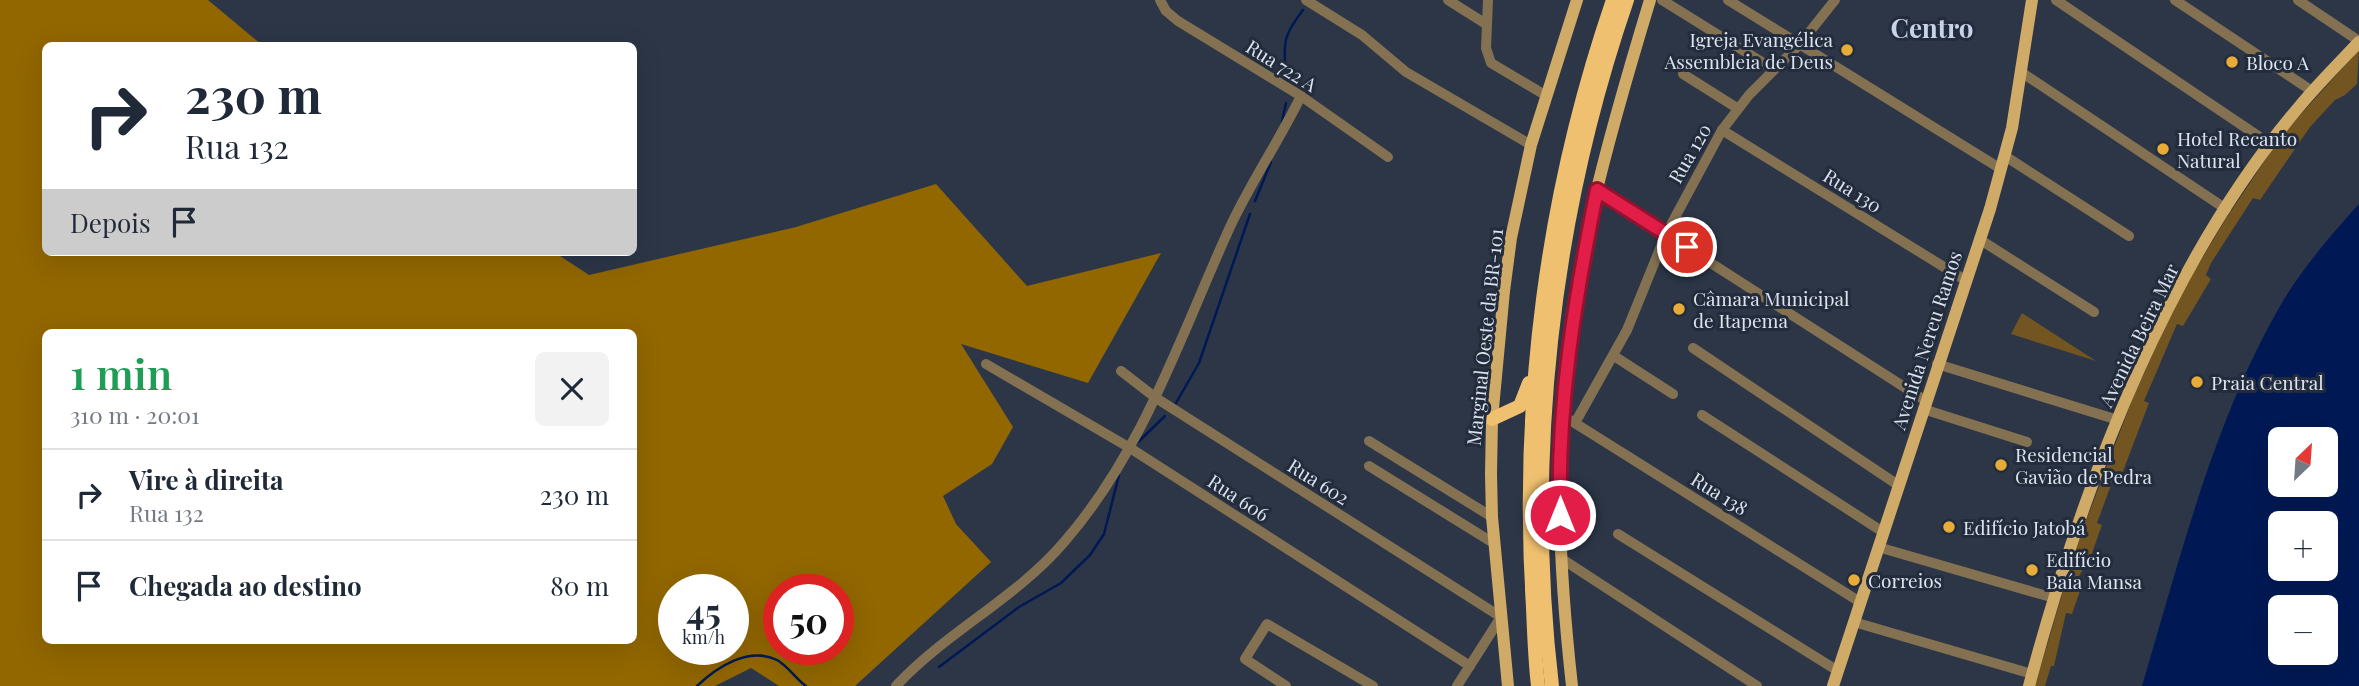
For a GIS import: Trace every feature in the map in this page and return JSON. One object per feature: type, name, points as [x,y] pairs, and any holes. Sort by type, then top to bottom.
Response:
[{"type":"highway","points":[[1538,686],[1530,527],[1530,454],[1542,300],[1562,186],[1584,96],[1614,0]]},
{"type":"highway","points":[[1552,686],[1543,491],[1556,302],[1566,233],[1580,166],[1601,82],[1627,0]]},
{"type":"highway","points":[[1492,419],[1520,406],[1535,369]]},
{"type":"highway","points":[[1548,628],[1561,686]]},
{"type":"main road","name":"Marginal Oeste da BR-101","points":[[1508,686],[1492,517],[1492,419],[1509,251],[1531,145],[1577,0]]},
{"type":"main road","points":[[1573,686],[1559,496],[1561,415],[1575,303],[1597,190],[1650,0]]},
{"type":"main road","name":"Avenida Nereu Ramos","points":[[1833,686],[2003,163],[2032,0]]},
{"type":"main road","name":"Avenida Beira Mar","points":[[2031,680],[2054,598],[2118,420],[2136,375],[2175,295],[2226,209],[2270,144],[2312,91],[2359,42]]},
{"type":"street","name":"Rua 722 A","points":[[1160,0],[1166,11],[1178,21],[1301,96],[1388,157]]},
{"type":"street","points":[[1306,0],[1362,35],[1406,72],[1531,145]]},
{"type":"street","points":[[1448,0],[1486,24]]},
{"type":"street","points":[[1488,0],[1487,54],[1491,63],[1545,95]]},
{"type":"street","points":[[1662,0],[1773,69]]},
{"type":"street","points":[[1728,0],[2129,236]]},
{"type":"street","name":"Rua 120","points":[[1575,423],[1614,356],[1666,234],[1722,130],[1737,108],[1800,44],[1835,0]]},
{"type":"street","points":[[2056,0],[2270,144]]},
{"type":"street","points":[[2175,0],[2312,91]]},
{"type":"street","points":[[2298,0],[2359,42]]},
{"type":"street","points":[[2021,72],[2226,209]]},
{"type":"street","points":[[1682,74],[1737,108]]},
{"type":"street","points":[[896,686],[924,658],[1026,578],[1065,542],[1130,448],[1156,398],[1194,305],[1242,200],[1279,141],[1301,96]]},
{"type":"street","name":"Rua 130","points":[[1722,130],[1965,281]]},
{"type":"street","points":[[1597,190],[1924,405],[2027,442]]},
{"type":"street","points":[[1979,239],[2094,312]]},
{"type":"street","points":[[1693,348],[1898,485]]},
{"type":"street","points":[[1614,356],[1672,394]]},
{"type":"street","name":"Rua 606","points":[[986,364],[1130,448],[1470,666]]},
{"type":"street","points":[[1937,364],[2118,420]]},
{"type":"street","name":"Rua 602","points":[[1121,371],[1156,398],[1501,617]]},
{"type":"street","name":"Rua 138","points":[[1561,415],[1860,602]]},
{"type":"street","points":[[1702,415],[1883,532]]},
{"type":"street","points":[[1369,441],[1492,517]]},
{"type":"street","points":[[1369,466],[1495,544]]},
{"type":"street","points":[[1618,534],[1838,671]]},
{"type":"street","points":[[1878,547],[2054,598]]},
{"type":"street","points":[[1562,559],[1757,686]]},
{"type":"street","points":[[1457,686],[1501,617]]},
{"type":"street","points":[[1854,622],[2031,680]]},
{"type":"street","points":[[1286,686],[1245,659],[1266,624],[1373,686]]},
{"type":"shaded area","points":[[0,0],[208,0],[258,42],[42,42],[42,256],[560,256],[589,275],[796,227],[936,184],[1027,286],[1161,253],[1088,383],[961,344],[1013,427],[992,464],[943,496],[956,524],[991,562],[855,686],[779,686],[751,668],[715,686],[0,686]]},
{"type":"shaded area","points":[[2359,50],[2357,84],[2335,100],[2310,127],[2260,200],[2253,198],[2211,263],[2206,275],[2211,279],[2183,326],[2177,324],[2144,401],[2149,403],[2120,479],[2114,477],[2097,523],[2102,525],[2091,556],[2086,555],[2082,571],[2074,585],[2081,588],[2072,614],[2066,613],[2054,666],[2051,666],[2045,686],[2035,686],[2076,547],[2134,395],[2178,299],[2225,220],[2282,135]]},
{"type":"shaded area","points":[[2359,204],[2359,686],[2142,686],[2201,489],[2237,393],[2283,301]]},
{"type":"shaded area","points":[[2022,313],[2096,361],[2011,334]]},
{"type":"waterway","points":[[1286,83],[1285,44],[1290,29],[1303,10]]},
{"type":"waterway","points":[[1282,122],[1286,103]]},
{"type":"waterway","points":[[1255,201],[1271,162]]},
{"type":"waterway","points":[[1176,403],[1199,363],[1250,214]]},
{"type":"waterway","points":[[1135,445],[1165,416]]},
{"type":"waterway","points":[[939,667],[1019,607],[1061,583],[1090,555],[1104,534],[1119,475]]},
{"type":"waterway","points":[[697,686],[724,666],[756,655],[777,660],[806,686]]},
{"type":"place","name":"Igreja Evangélica Assembleia de Deus","points":[[1847,50]]},
{"type":"place","name":"Bloco A","points":[[2232,62]]},
{"type":"place","name":"Hotel Recanto Natural","points":[[2163,149]]},
{"type":"place","name":"Câmara Municipal de Itapema","points":[[1679,309]]},
{"type":"place","name":"Praia Central","points":[[2197,382]]},
{"type":"place","name":"Residencial Gavião de Pedra","points":[[2001,465]]},
{"type":"place","name":"Edifício Jatobá","points":[[1949,527]]},
{"type":"place","name":"Edifício Baía Mansa","points":[[2032,570]]},
{"type":"place","name":"Correios","points":[[1854,580]]},
{"type":"district","name":"Centro","points":[[1932,27]]},
{"type":"route","points":[[1560,515],[1561,415],[1567,354],[1580,270],[1597,190],[1687,247]]}]
